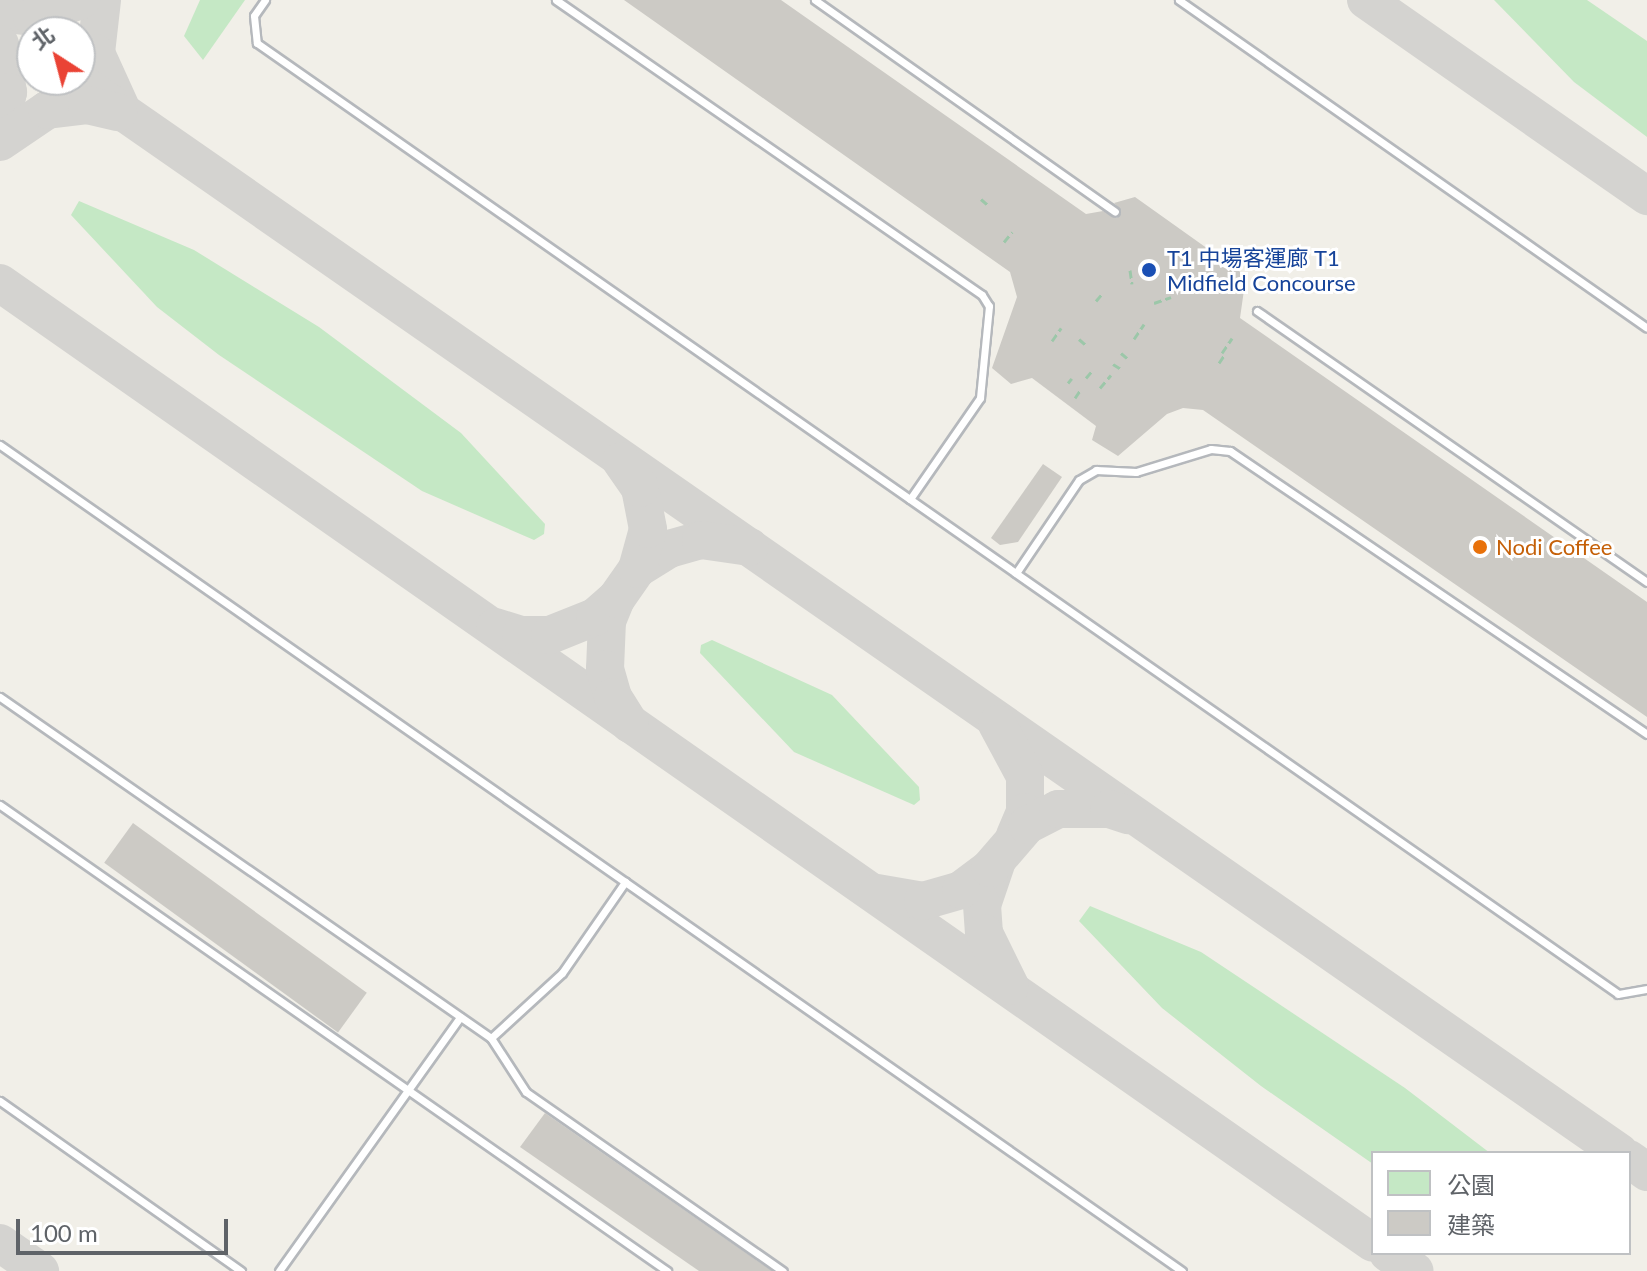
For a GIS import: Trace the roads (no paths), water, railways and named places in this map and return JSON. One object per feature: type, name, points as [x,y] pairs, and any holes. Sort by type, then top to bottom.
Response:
[{"type":"lane","points":[[265,0],[254,16],[257,43],[1618,994],[1647,989]]},
{"type":"lane","points":[[556,0],[982,295],[989,306],[980,398],[910,499]]},
{"type":"lane","points":[[815,0],[1115,212]]},
{"type":"lane","points":[[1179,0],[1647,328]]},
{"type":"lane","points":[[1257,311],[1647,582]]},
{"type":"lane","points":[[0,445],[1182,1271]]},
{"type":"lane","points":[[1016,573],[1079,480],[1096,470],[1136,472],[1211,449],[1230,451],[1647,734]]},
{"type":"lane","points":[[0,697],[491,1038],[526,1092],[783,1271]]},
{"type":"lane","points":[[0,805],[667,1271]]},
{"type":"lane","points":[[491,1038],[562,973],[625,882]]},
{"type":"lane","points":[[279,1271],[460,1017]]},
{"type":"lane","points":[[0,1101],[241,1271]]},
{"type":"place","name":"T1 中場客運廊 T1 Midfield Concourse","points":[[1149,270]]},
{"type":"place","name":"Nodi Coffee","points":[[1480,547]]}]
